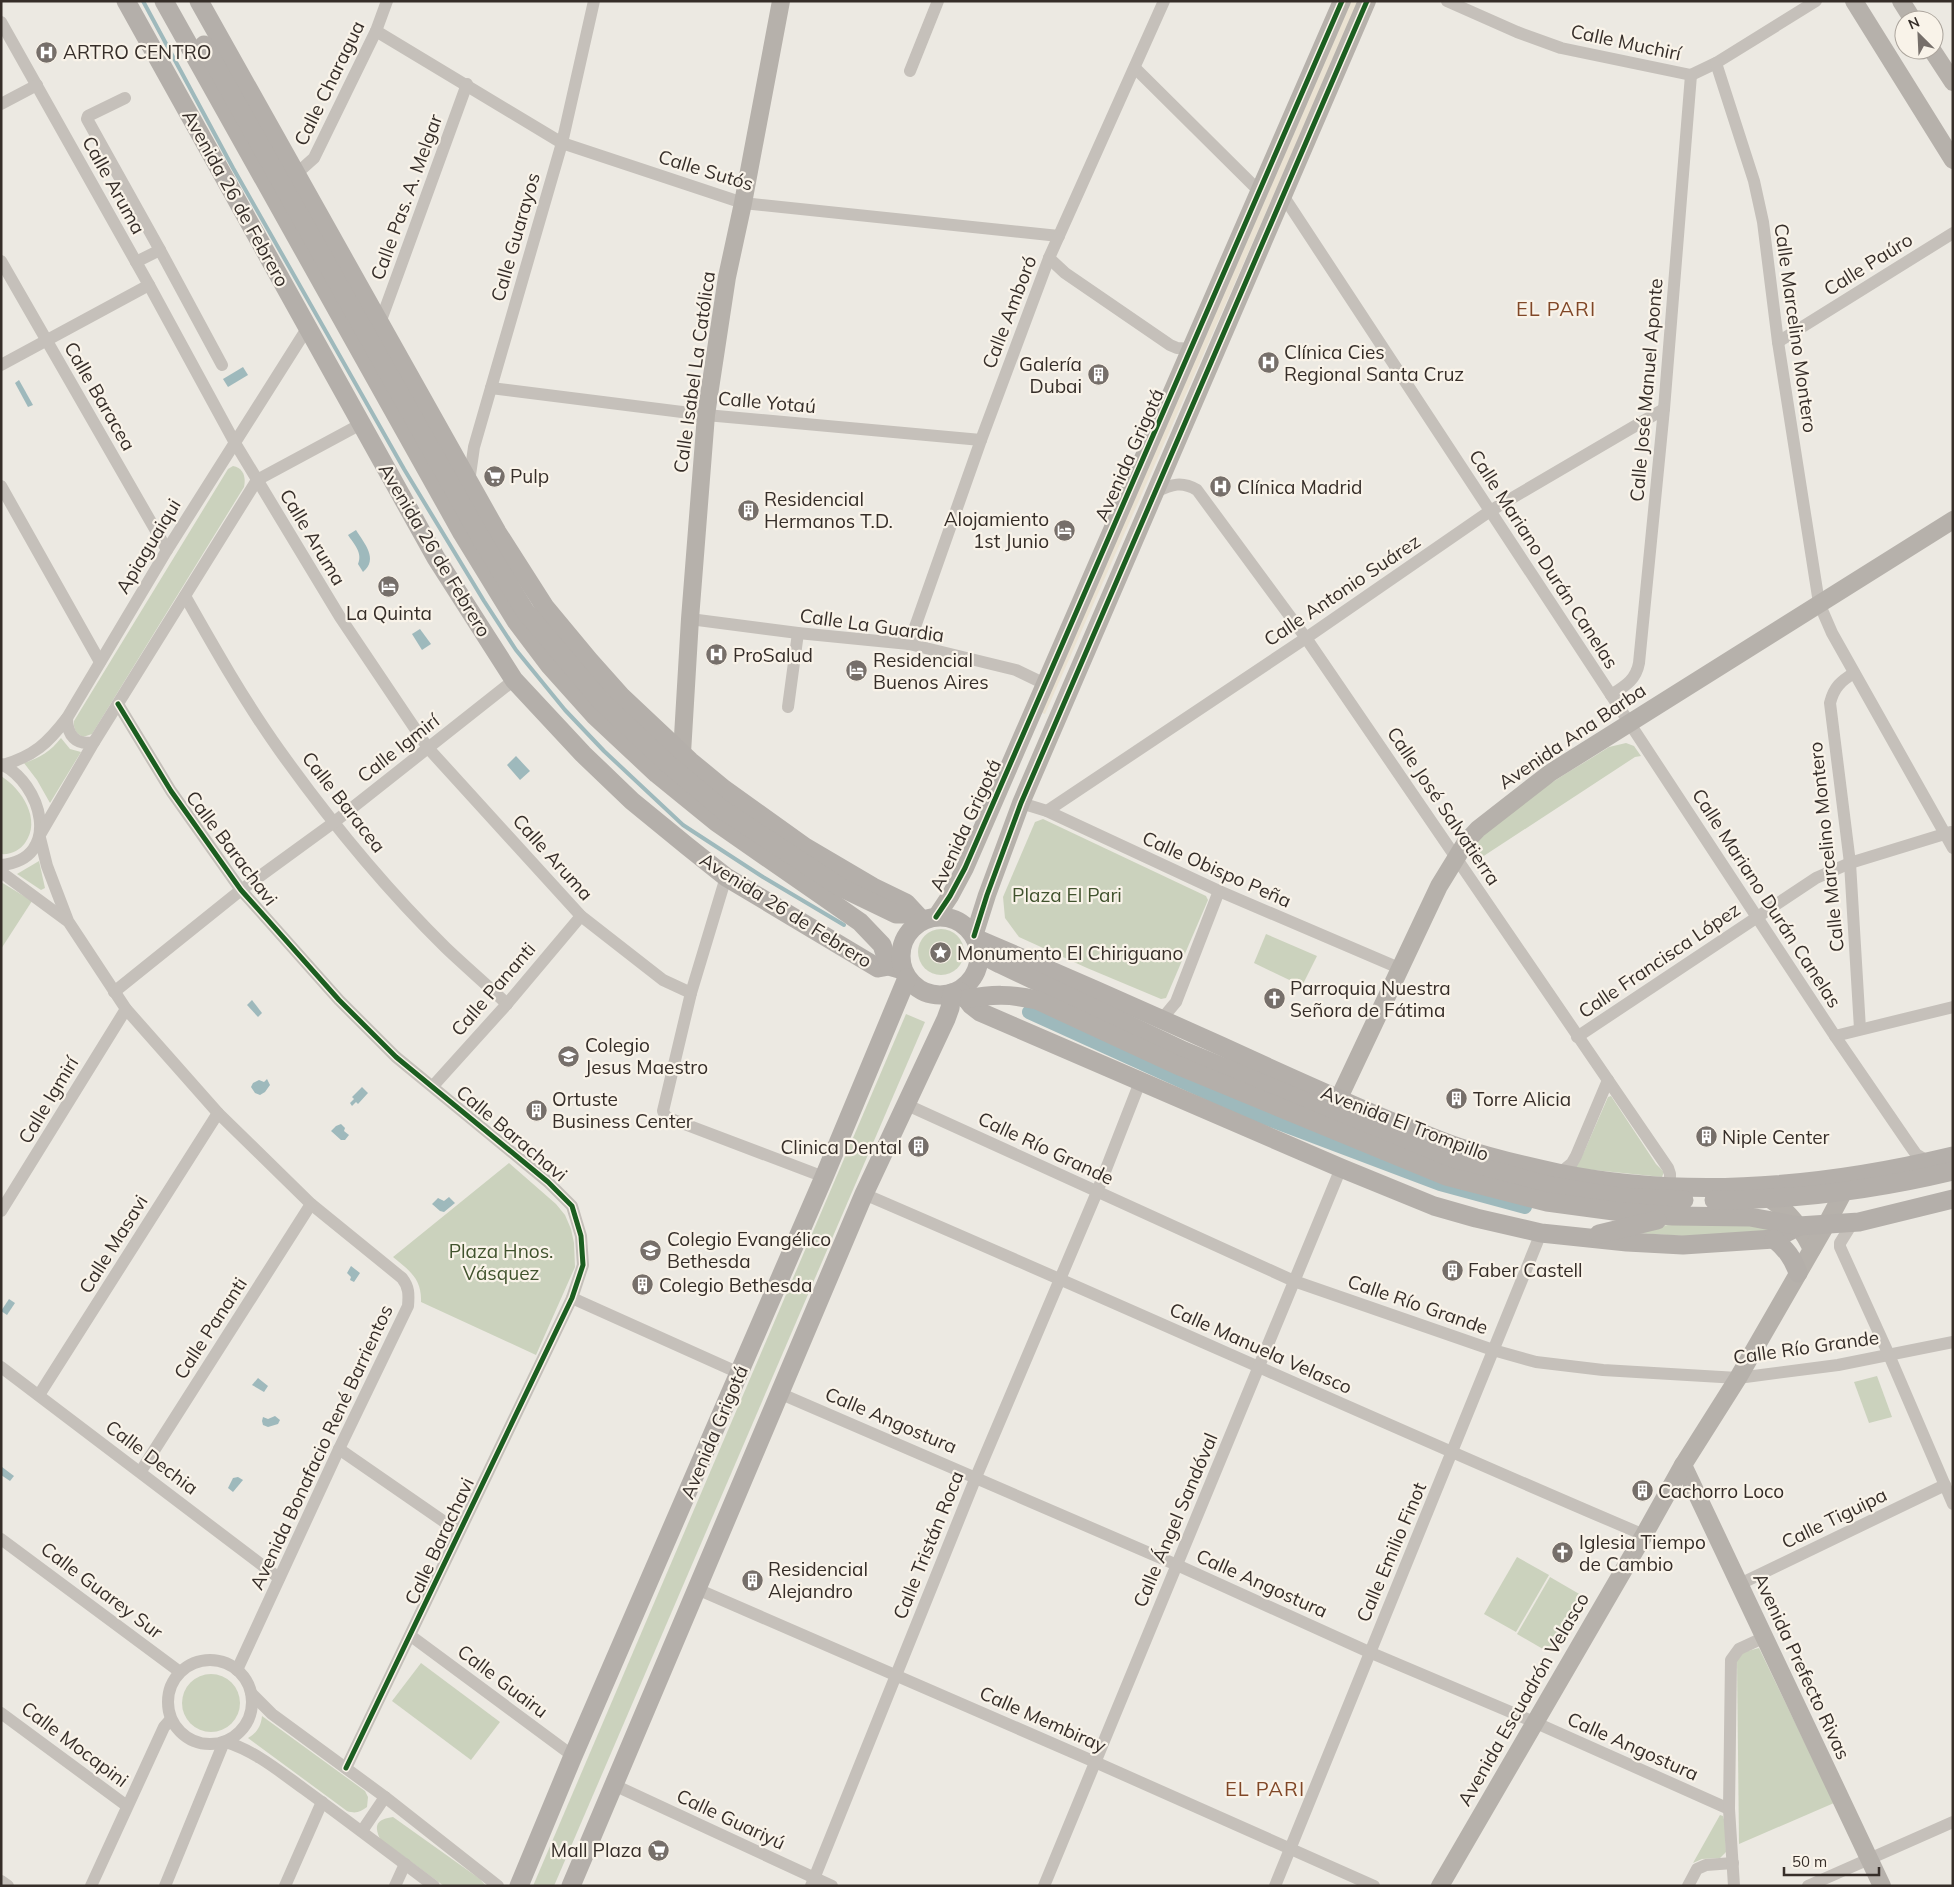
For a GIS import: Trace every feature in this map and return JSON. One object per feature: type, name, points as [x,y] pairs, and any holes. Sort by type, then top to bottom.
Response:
[{"type":"main road","name":"Avenida 26 de Febrero","points":[[126,1],[436,558],[514,680],[583,754],[632,801],[726,876],[878,968],[900,971]]},
{"type":"main road","name":"Avenida 26 de Febrero","points":[[164,1],[462,533],[516,621],[533,644],[594,715],[657,774],[716,822],[860,922],[882,945],[900,971]]},
{"type":"main road","points":[[179,1],[482,540],[525,611],[601,701],[667,763],[723,810],[840,887],[896,914],[948,918],[958,922],[967,928],[976,942],[975,973],[950,1008],[864,1194],[571,1886]]},
{"type":"main road","points":[[205,5],[295,175],[497,532],[545,607],[622,697],[724,789],[805,847],[873,887],[906,903],[925,917]]},
{"type":"main road","points":[[341,254],[350,304]]},
{"type":"main road","points":[[925,917],[910,930],[903,944],[900,971],[913,984],[927,993],[935,995],[959,994]]},
{"type":"main road","name":"Avenida El Trompillo","points":[[976,942],[1158,1018],[1338,1100],[1458,1147],[1501,1159],[1555,1179],[1618,1197],[1771,1200],[1842,1193],[1953,1171]]},
{"type":"main road","name":"Avenida El Trompillo","points":[[976,942],[1000,964],[1184,1051],[1452,1160],[1555,1179],[1670,1186],[1741,1187],[1809,1183],[1852,1177],[1953,1156]]},
{"type":"main road","name":"Avenida Grigotá","points":[[520,1885],[573,1756],[824,1177],[900,971]]},
{"type":"main road","name":"Avenida El Trompillo","points":[[959,994],[980,1012],[1140,1082],[1434,1206],[1476,1218],[1541,1233],[1583,1238],[1683,1244],[1774,1239],[1800,1226]]},
{"type":"main road","name":"Avenida El Trompillo","points":[[959,994],[1015,995],[1036,1000],[1177,1065],[1446,1176],[1547,1202],[1614,1211],[1673,1216],[1750,1217],[1800,1226],[1853,1222],[1953,1199]]},
{"type":"main road","points":[[1278,1072],[1313,1105]]},
{"type":"main road","points":[[1583,1238],[1673,1216]]},
{"type":"main road","points":[[1774,1239],[1785,1248],[1793,1260],[1798,1273]]},
{"type":"street","name":"Calle Charagua","points":[[295,175],[314,158],[376,31],[387,1]]},
{"type":"street","name":"Calle Guarayos","points":[[469,482],[474,447],[490,388],[562,142],[594,1]]},
{"type":"street","name":"Calle Isabel La Católica","points":[[682,753],[690,619],[706,415],[727,277],[781,1]]},
{"type":"street","points":[[910,71],[938,1]]},
{"type":"street","name":"Calle Amboró","points":[[909,644],[981,440],[1049,258],[1164,1]]},
{"type":"street","name":"Avenida Grigotá","points":[[925,917],[950,896],[965,868],[1342,1]]},
{"type":"street","name":"Avenida Grigotá","points":[[976,942],[1019,809],[1367,1]]},
{"type":"street","name":"Calle Muchirí","points":[[1447,1],[1517,32],[1561,48],[1690,75],[1716,63],[1816,1]]},
{"type":"street","points":[[1854,1],[1953,160]]},
{"type":"street","name":"Calle Aruma","points":[[1,22],[149,285],[235,443],[340,617],[428,748],[581,916],[663,980],[691,993]]},
{"type":"street","name":"Calle Sutós","points":[[376,31],[562,142],[743,203],[1059,236]]},
{"type":"street","points":[[1939,60],[1953,82]]},
{"type":"street","name":"Calle Marcelino Montero","points":[[1716,63],[1754,181],[1764,231],[1778,342],[1819,603],[1832,633],[1854,673],[1949,833],[1953,848]]},
{"type":"street","points":[[1135,68],[1260,192]]},
{"type":"street","name":"Calle José Manuel Aponte","points":[[1611,695],[1638,674],[1664,409],[1690,75]]},
{"type":"street","name":"Calle Pas. A. Melgar","points":[[380,323],[467,84]]},
{"type":"street","points":[[1,104],[36,85]]},
{"type":"street","points":[[126,98],[88,116],[87,119],[222,365]]},
{"type":"street","name":"Calle Mariano Durán Canelas","points":[[1284,197],[1835,1036],[1916,1154],[1929,1162]]},
{"type":"street","name":"Calle Paúro","points":[[1778,342],[1953,233]]},
{"type":"street","points":[[136,262],[160,250]]},
{"type":"street","points":[[1049,258],[1065,273],[1170,345],[1177,348],[1192,349]]},
{"type":"street","name":"Calle Baracea","points":[[1,261],[167,550]]},
{"type":"street","points":[[1,365],[149,285]]},
{"type":"street","name":"Apiaguaiqui","points":[[2,764],[20,760],[36,751],[52,738],[67,718],[167,550],[308,327]]},
{"type":"street","name":"Calle Yotaú","points":[[490,388],[706,415],[981,440]]},
{"type":"street","name":"Calle Antonio Suárez","points":[[1047,811],[1306,638],[1490,511],[1664,409]]},
{"type":"street","points":[[1,865],[10,864],[24,858],[33,849],[94,742],[257,480],[361,424]]},
{"type":"street","name":"Calle José Salvatierra","points":[[1156,492],[1179,483],[1188,484],[1197,490],[1306,638],[1668,1168],[1671,1180],[1670,1186]]},
{"type":"street","points":[[1,486],[100,662]]},
{"type":"street","name":"Avenida Ana Barba","points":[[1338,1100],[1439,886],[1466,842],[1478,829],[1550,773],[1953,520]]},
{"type":"street","name":"Calle Baracea","points":[[186,596],[230,675],[274,743],[334,823],[388,887],[439,940],[507,1004]]},
{"type":"street","name":"Calle La Guardia","points":[[690,619],[798,633],[909,644],[1016,670],[1045,684]]},
{"type":"street","points":[[788,707],[798,633]]},
{"type":"street","name":"Calle Marcelino Montero","points":[[1854,673],[1841,681],[1835,688],[1830,703],[1850,863],[1860,1028]]},
{"type":"street","name":"Calle Igmirí","points":[[114,992],[241,890],[334,823],[514,680]]},
{"type":"street","name":"Calle Barachavi","points":[[118,704],[171,791],[241,890],[340,1000],[396,1057],[548,1182],[572,1206],[581,1236],[583,1266],[572,1298],[346,1768]]},
{"type":"street","points":[[67,718],[67,727],[73,739],[86,744],[94,742]]},
{"type":"street","points":[[1019,809],[1019,797],[1043,734],[1039,726],[1029,722]]},
{"type":"street","name":"Avenida Bonafacio René Barrientos","points":[[2,764],[14,772],[24,783],[32,797],[41,821],[41,836],[47,866],[68,921],[126,1009],[218,1113],[311,1204],[407,1284],[409,1294],[408,1306],[339,1449],[237,1670]]},
{"type":"street","name":"Calle Obispo Peña","points":[[1019,809],[1047,811],[1219,891],[1399,968]]},
{"type":"street","name":"Calle Francisca López","points":[[1577,1037],[1816,878],[1850,863],[1949,833]]},
{"type":"street","name":"Avenida Bonafacio René Barrientos","points":[[1,872],[68,921]]},
{"type":"street","points":[[726,876],[691,993],[663,1111],[666,1117],[824,1177]]},
{"type":"street","points":[[1158,1018],[1166,1014],[1176,1002],[1219,891]]},
{"type":"street","name":"Calle Pananti","points":[[433,1086],[507,1004],[581,916]]},
{"type":"street","points":[[1835,1036],[1860,1028],[1953,1007]]},
{"type":"street","name":"Calle Igmirí","points":[[1,1211],[126,1009]]},
{"type":"street","points":[[1555,1179],[1572,1163],[1576,1156],[1608,1080]]},
{"type":"street","name":"Calle Tristán Roca","points":[[813,1882],[895,1675],[976,1477],[1097,1192],[1140,1082]]},
{"type":"street","name":"Calle Río Grande","points":[[905,1104],[1294,1281],[1493,1350],[1536,1362],[1603,1370],[1738,1378],[1838,1365],[1953,1342]]},
{"type":"street","name":"Calle Masavi","points":[[39,1395],[218,1113]]},
{"type":"street","name":"Calle Ángel Sandóval","points":[[1044,1886],[1341,1168]]},
{"type":"street","name":"Avenida Escuadrón Velasco","points":[[1440,1886],[1644,1535],[1683,1464],[1738,1378],[1826,1225],[1842,1193]]},
{"type":"street","name":"Calle Manuela Velasco","points":[[864,1194],[1061,1278],[1452,1454],[1644,1535]]},
{"type":"street","points":[[1771,1200],[1790,1215],[1800,1226],[1812,1249]]},
{"type":"street","name":"Calle Pananti","points":[[141,1471],[311,1204]]},
{"type":"street","points":[[1853,1222],[1840,1243],[1840,1247],[1953,1504]]},
{"type":"street","name":"Calle Emilio Finot","points":[[1275,1886],[1541,1233]]},
{"type":"street","points":[[572,1298],[739,1373]]},
{"type":"street","name":"Calle Dechia","points":[[1,1367],[280,1578]]},
{"type":"street","name":"Calle Angostura","points":[[779,1393],[1177,1565],[1369,1652],[1534,1722],[1729,1809]]},
{"type":"street","points":[[339,1449],[459,1532]]},
{"type":"street","name":"Avenida Prefecto Rivas","points":[[1683,1464],[1882,1886]]},
{"type":"street","name":"Calle Tiguipa","points":[[1740,1584],[1945,1485]]},
{"type":"street","name":"Calle Guarey Sur","points":[[1,1539],[180,1672]]},
{"type":"street","name":"Calle Membiray","points":[[697,1589],[1374,1886]]},
{"type":"street","name":"Calle Guairu","points":[[411,1636],[573,1756]]},
{"type":"street","points":[[1734,1886],[1729,1809],[1731,1660],[1740,1649],[1765,1637]]},
{"type":"street","points":[[165,1886],[225,1742],[240,1732],[248,1720],[252,1707],[251,1693],[246,1680],[237,1670],[226,1663],[214,1660],[202,1660],[190,1665],[180,1672],[172,1682],[168,1694],[168,1707],[171,1719],[178,1730],[188,1739],[201,1743],[225,1742],[242,1747],[261,1758],[434,1886]]},
{"type":"street","points":[[251,1693],[272,1714],[385,1796],[494,1884]]},
{"type":"street","name":"Calle Mocapini","points":[[1,1713],[126,1806]]},
{"type":"street","points":[[91,1886],[126,1806],[164,1727],[171,1719]]},
{"type":"street","name":"Calle Guariyú","points":[[614,1785],[813,1882],[832,1886]]},
{"type":"street","points":[[362,1831],[385,1796]]},
{"type":"street","points":[[285,1886],[322,1802]]},
{"type":"street","points":[[1808,1886],[1953,1822]]},
{"type":"street","points":[[1688,1886],[1697,1869],[1733,1863]]},
{"type":"street","points":[[395,1886],[405,1864]]},
{"type":"street","points":[[1,1881],[8,1886]]},
{"type":"green space","points":[[233,466],[242,471],[245,480],[244,487],[92,734],[81,736],[74,726],[74,721],[228,469]]},
{"type":"green space","points":[[61,738],[70,749],[81,752],[50,803],[37,780],[24,763],[45,754]]},
{"type":"green space","points":[[1626,743],[1634,746],[1641,756],[1635,757],[1473,863],[1469,853],[1483,836],[1516,807],[1609,747]]},
{"type":"green space","points":[[1,776],[22,797],[30,815],[31,825],[30,834],[23,846],[8,854],[1,854]]},
{"type":"green space","name":"Plaza El Pari","points":[[1043,819],[1206,896],[1208,900],[1166,998],[1161,999],[1019,937],[1005,918],[1003,897],[1035,822]]},
{"type":"green space","points":[[39,861],[45,888],[41,890],[17,874]]},
{"type":"green space","points":[[1,882],[32,901],[1,949]]},
{"type":"green space","points":[[941,929],[954,933],[960,939],[964,952],[960,965],[954,971],[941,975],[928,971],[922,965],[918,952],[922,939],[928,933]]},
{"type":"green space","points":[[1266,934],[1317,956],[1302,986],[1254,963]]},
{"type":"green space","points":[[906,1014],[925,1022],[554,1886],[533,1886]]},
{"type":"green space","points":[[1611,1096],[1656,1164],[1664,1172],[1662,1177],[1574,1168],[1584,1152],[1608,1097]]},
{"type":"green space","name":"Plaza Hnos. Vásquez","points":[[509,1163],[556,1204],[565,1215],[574,1243],[575,1267],[536,1355],[421,1302],[421,1294],[414,1276],[393,1257]]},
{"type":"green space","points":[[1772,1224],[1775,1230],[1699,1237],[1622,1232],[1668,1225]]},
{"type":"green space","points":[[1877,1376],[1892,1417],[1869,1423],[1854,1382]]},
{"type":"green space","points":[[1517,1557],[1549,1575],[1516,1632],[1484,1614]]},
{"type":"green space","points":[[1550,1577],[1581,1595],[1548,1652],[1517,1634]]},
{"type":"green space","points":[[1759,1648],[1834,1803],[1739,1844],[1737,1660],[1744,1652]]},
{"type":"green space","points":[[421,1663],[500,1722],[471,1760],[392,1701]]},
{"type":"green space","points":[[205,1674],[217,1674],[232,1682],[240,1697],[240,1709],[232,1724],[217,1732],[205,1732],[190,1724],[182,1709],[182,1697],[190,1682]]},
{"type":"green space","points":[[262,1716],[365,1791],[368,1797],[367,1807],[358,1812],[347,1811],[248,1738],[258,1729]]},
{"type":"green space","points":[[1720,1815],[1723,1816],[1725,1823],[1726,1852],[1720,1858],[1702,1859],[1693,1863]]},
{"type":"green space","points":[[393,1817],[480,1879],[486,1886],[444,1886],[380,1839],[377,1830],[378,1823]]},
{"type":"shaded area","points":[[1351,1],[1359,1],[1045,714],[1039,712]]},
{"type":"water","points":[[243,367],[248,375],[228,387],[223,379]]},
{"type":"water","points":[[19,380],[33,405],[28,407],[15,383]]},
{"type":"water","points":[[356,530],[370,556],[368,567],[363,572],[358,564],[359,552],[348,535]]},
{"type":"water","points":[[420,629],[431,644],[422,650],[412,634]]},
{"type":"water","points":[[516,756],[530,771],[520,780],[507,765]]},
{"type":"water","points":[[252,1000],[262,1013],[258,1017],[247,1005]]},
{"type":"water","points":[[267,1079],[270,1085],[265,1092],[260,1095],[255,1093],[251,1087],[253,1083],[259,1080],[264,1082]]},
{"type":"water","points":[[362,1087],[368,1093],[358,1104],[356,1102],[352,1106],[350,1103],[354,1099],[352,1097]]},
{"type":"water","points":[[341,1124],[345,1128],[344,1131],[349,1135],[345,1140],[341,1140],[331,1131]]},
{"type":"water","points":[[449,1197],[455,1203],[444,1212],[432,1204],[438,1198],[444,1201]]},
{"type":"water","points":[[351,1266],[360,1273],[354,1282],[350,1280],[351,1277],[347,1273]]},
{"type":"water","points":[[9,1299],[15,1303],[7,1315],[1,1311]]},
{"type":"water","points":[[258,1378],[268,1386],[264,1392],[252,1385]]},
{"type":"water","points":[[275,1416],[280,1420],[278,1424],[268,1427],[263,1425],[263,1417],[268,1419]]},
{"type":"water","points":[[2,1467],[14,1476],[10,1481],[1,1475]]},
{"type":"water","points":[[238,1477],[243,1480],[233,1492],[228,1488],[233,1478]]},
{"type":"waterway","points":[[143,1],[233,168],[404,469],[516,650],[565,710],[604,751],[683,825],[763,877],[844,925]]},
{"type":"waterway","points":[[1029,1012],[1252,1113],[1440,1184],[1525,1207]]},
{"type":"cycle path","points":[[936,917],[965,868],[1342,1]]},
{"type":"cycle path","points":[[974,936],[1021,803],[1367,1]]},
{"type":"cycle path","points":[[118,704],[171,791],[241,890],[339,1000],[396,1057],[548,1182],[572,1206],[581,1236],[583,1265],[572,1298],[346,1768]]},
{"type":"place","name":"ARTRO CENTRO","points":[[47,52]]},
{"type":"place","name":"Clínica Cies Regional Santa Cruz","points":[[1268,363]]},
{"type":"place","name":"Galería Dubai","points":[[1098,375]]},
{"type":"place","name":"Pulp","points":[[494,476]]},
{"type":"place","name":"Clínica Madrid","points":[[1221,487]]},
{"type":"place","name":"Residencial Hermanos T.D.","points":[[748,510]]},
{"type":"place","name":"Alojamiento 1st Junio","points":[[1065,530]]},
{"type":"place","name":"La Quinta","points":[[389,587]]},
{"type":"place","name":"ProSalud","points":[[717,655]]},
{"type":"place","name":"Residencial Buenos Aires","points":[[857,671]]},
{"type":"place","name":"Monumento El Chiriguano","points":[[941,953]]},
{"type":"place","name":"Parroquia Nuestra Señora de Fátima","points":[[1274,999]]},
{"type":"place","name":"Colegio Jesus Maestro","points":[[569,1056]]},
{"type":"place","name":"Torre Alicia","points":[[1457,1099]]},
{"type":"place","name":"Ortuste Business Center","points":[[536,1110]]},
{"type":"place","name":"Niple Center","points":[[1706,1137]]},
{"type":"place","name":"Clinica Dental","points":[[918,1147]]},
{"type":"place","name":"Colegio Evangélico Bethesda","points":[[651,1250]]},
{"type":"place","name":"Faber Castell","points":[[1452,1270]]},
{"type":"place","name":"Colegio Bethesda","points":[[643,1285]]},
{"type":"place","name":"Cachorro Loco","points":[[1642,1491]]},
{"type":"place","name":"Iglesia Tiempo de Cambio","points":[[1563,1553]]},
{"type":"place","name":"Residencial Alejandro","points":[[752,1580]]},
{"type":"place","name":"Mall Plaza","points":[[658,1850]]},
{"type":"district","name":"EL PARI","points":[[1556,308]]},
{"type":"district","name":"EL PARI","points":[[1265,1788]]}]
